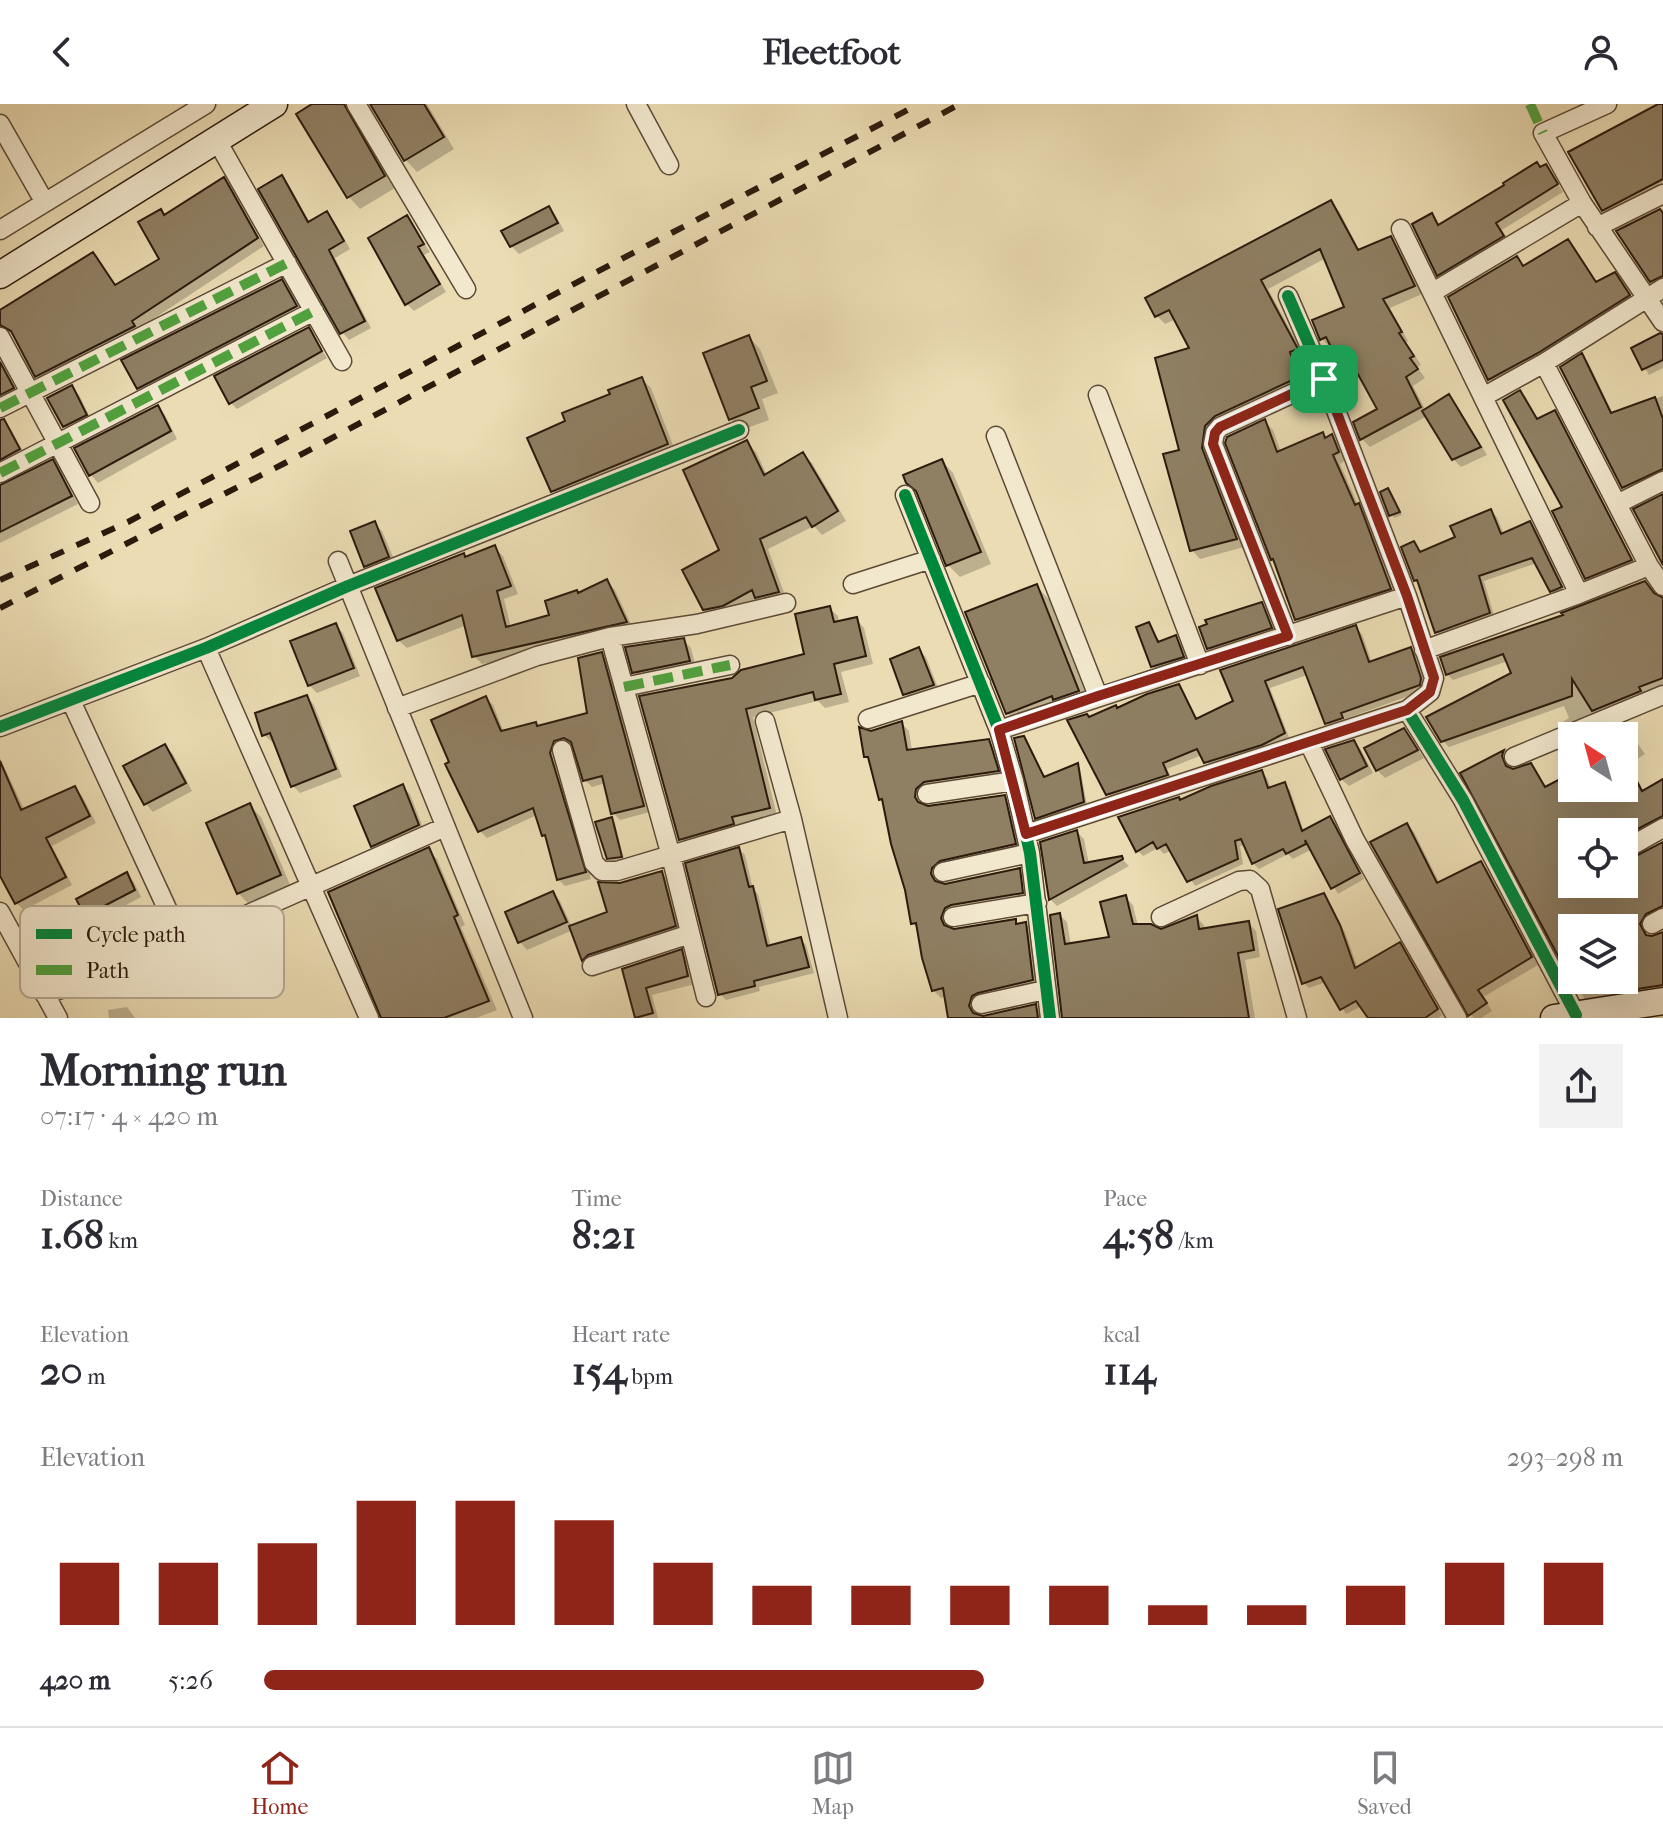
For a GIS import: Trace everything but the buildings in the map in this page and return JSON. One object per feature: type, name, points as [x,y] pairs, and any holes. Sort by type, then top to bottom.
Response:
[{"type":"street","points":[[0,230],[206,104]]},
{"type":"street","points":[[0,275],[274,104]]},
{"type":"street","points":[[356,104],[466,289]]},
{"type":"street","points":[[636,104],[669,165]]},
{"type":"street","points":[[1607,104],[1543,133],[1597,227],[1663,322]]},
{"type":"street","points":[[0,124],[44,201]]},
{"type":"street","points":[[216,139],[342,361]]},
{"type":"street","points":[[1597,227],[1663,194]]},
{"type":"street","points":[[1433,292],[1582,203]]},
{"type":"street","points":[[1401,229],[1579,594]]},
{"type":"street","points":[[0,408],[287,263]]},
{"type":"street","points":[[1483,397],[1544,363],[1663,288]]},
{"type":"street","points":[[943,872],[1407,710],[1430,692],[1434,678],[1407,596],[1324,379],[1288,296]]},
{"type":"street","points":[[0,473],[314,311]]},
{"type":"street","points":[[0,337],[90,503]]},
{"type":"street","points":[[1544,363],[1649,566],[1663,586]]},
{"type":"street","points":[[1288,636],[1213,444],[1220,427],[1324,379]]},
{"type":"street","points":[[1098,395],[1200,665]]},
{"type":"street","points":[[0,727],[206,648],[348,586],[739,430]]},
{"type":"street","points":[[996,436],[1098,696]]},
{"type":"street","points":[[1617,504],[1663,481]]},
{"type":"street","points":[[905,495],[999,730],[1014,781],[1037,903],[1050,1018]]},
{"type":"street","points":[[853,584],[931,559]]},
{"type":"street","points":[[338,561],[523,1018]]},
{"type":"street","points":[[1424,650],[1649,566]]},
{"type":"street","points":[[999,730],[1407,596]]},
{"type":"street","points":[[397,708],[537,656],[610,637],[697,624],[786,603]]},
{"type":"street","points":[[610,637],[671,856],[706,997]]},
{"type":"street","points":[[206,648],[369,1018]]},
{"type":"street","points":[[624,687],[730,665]]},
{"type":"street","points":[[868,719],[981,683]]},
{"type":"street","points":[[1514,757],[1663,695]]},
{"type":"street","points":[[71,701],[166,906]]},
{"type":"street","points":[[1407,710],[1463,800],[1565,1016],[1663,1001]]},
{"type":"street","points":[[765,721],[792,819],[838,1018]]},
{"type":"street","points":[[1309,743],[1355,840],[1457,1018]]},
{"type":"street","points":[[562,750],[594,863],[602,871],[617,871],[792,819]]},
{"type":"street","points":[[927,794],[1014,781]]},
{"type":"street","points":[[267,906],[445,827]]},
{"type":"street","points":[[1638,842],[1663,828]]},
{"type":"street","points":[[1161,917],[1239,881],[1250,880],[1260,889],[1297,1018]]},
{"type":"street","points":[[953,917],[1037,903]]},
{"type":"street","points":[[0,912],[20,949]]},
{"type":"street","points":[[592,966],[690,934]]},
{"type":"street","points":[[981,1004],[1045,990]]},
{"type":"street","points":[[47,998],[58,1018]]},
{"type":"railway","points":[[0,580],[128,522],[919,104]]},
{"type":"railway","points":[[0,608],[285,463],[960,104]]},
{"type":"marked path","points":[[1530,104],[1543,133]]},
{"type":"marked path","points":[[0,408],[287,263]]},
{"type":"marked path","points":[[0,473],[314,311]]},
{"type":"marked path","points":[[624,687],[730,665]]},
{"type":"cycle path","points":[[1288,296],[1324,379],[1407,596],[1434,678],[1430,692],[1407,710],[1463,800],[1576,1015]]},
{"type":"cycle path","points":[[0,727],[206,648],[348,586],[739,430]]},
{"type":"cycle path","points":[[905,495],[999,730],[1014,781],[1030,853],[1050,1018]]},
{"type":"route","points":[[1324,379],[1407,596],[1434,678],[1430,692],[1407,710],[1026,834],[999,730],[1288,636],[1213,444],[1220,427],[1324,379]]}]
